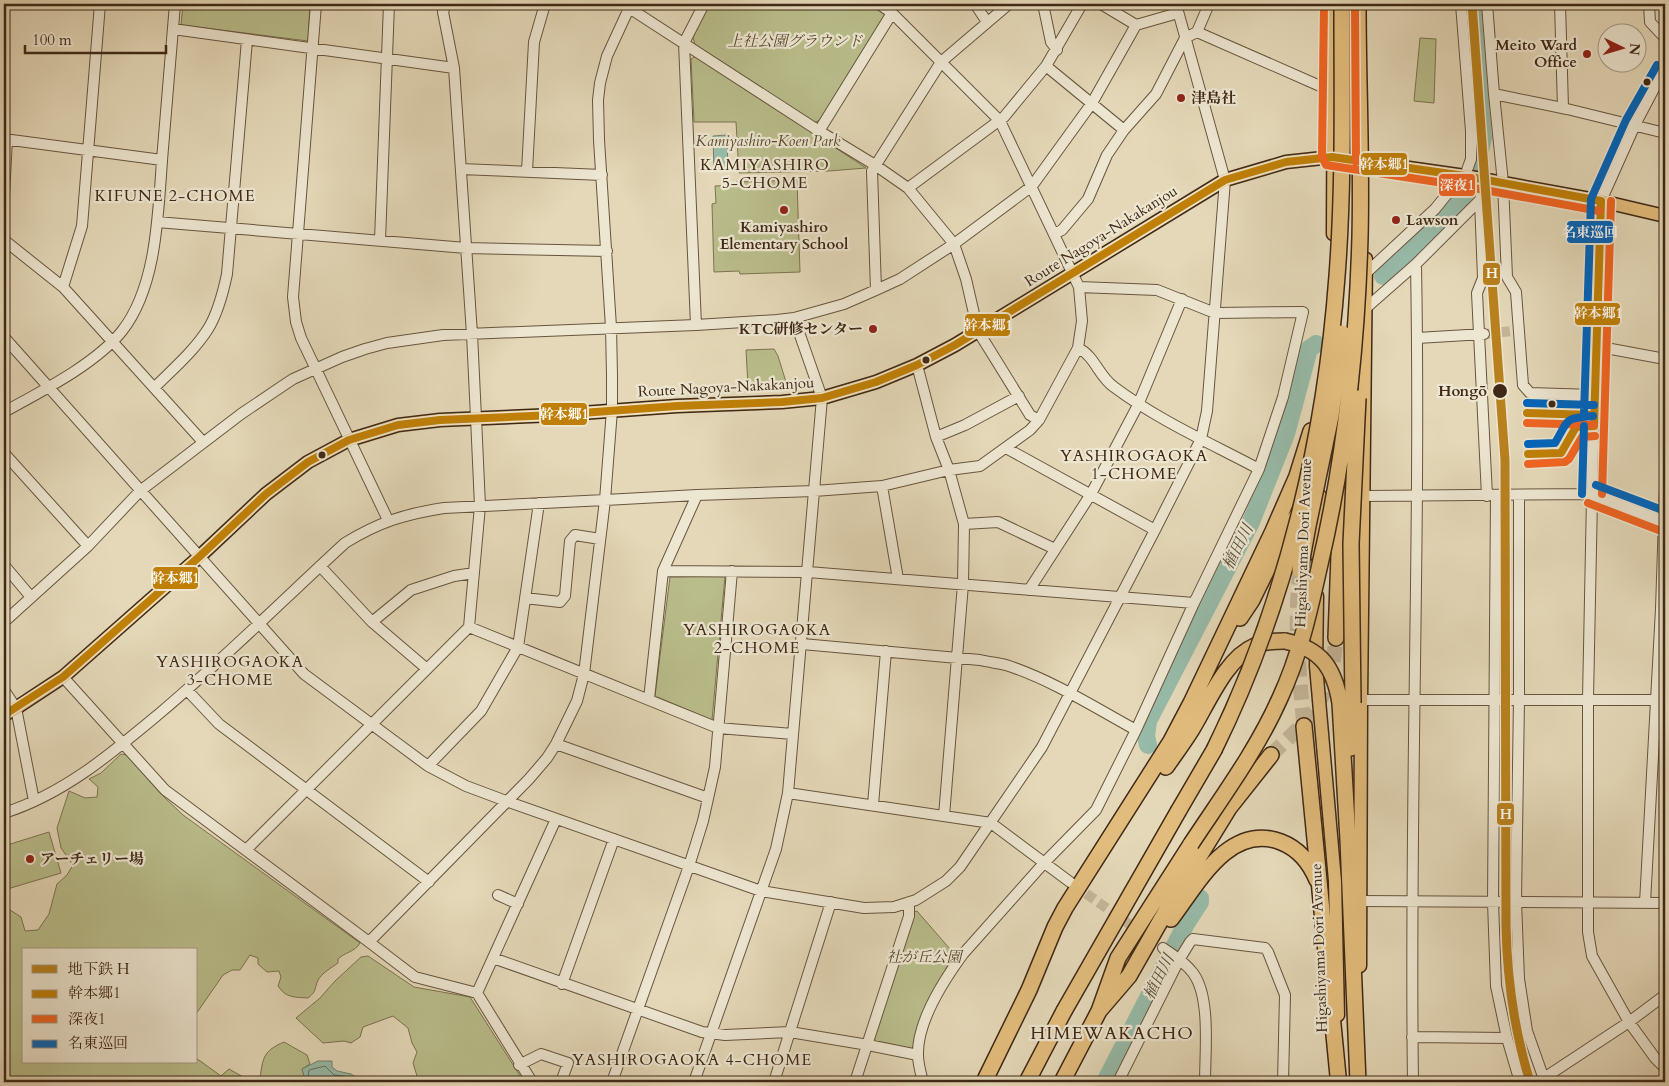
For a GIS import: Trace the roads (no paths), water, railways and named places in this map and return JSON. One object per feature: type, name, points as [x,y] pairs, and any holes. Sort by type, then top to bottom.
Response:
[{"type":"highway","points":[[1027,1082],[1064,1011],[1214,750],[1233,711],[1254,658],[1293,537],[1319,418],[1330,350],[1337,277],[1340,214],[1337,84],[1342,4]]},
{"type":"highway","points":[[1358,4],[1359,363],[1351,544],[1351,702],[1348,840],[1359,1082]]},
{"type":"highway","points":[[1300,570],[1331,416],[1343,326],[1347,214],[1337,84]]},
{"type":"highway","points":[[1062,1082],[1099,1011],[1118,958],[1268,724],[1290,674],[1307,622],[1332,509],[1344,434],[1353,353],[1360,239]]},
{"type":"highway","points":[[984,1082],[1035,976],[1062,914],[1171,742],[1273,531],[1297,476],[1311,430],[1332,340]]},
{"type":"highway","points":[[1336,638],[1340,527],[1347,480],[1365,390]]},
{"type":"highway","points":[[1204,674],[1252,600],[1291,523],[1301,511],[1319,502]]},
{"type":"highway","points":[[1121,822],[1179,748],[1221,680],[1237,660],[1254,646],[1266,642],[1285,641],[1307,648],[1323,659],[1351,702]]},
{"type":"highway","points":[[1304,726],[1338,1079]]},
{"type":"highway","points":[[1099,1011],[1130,976],[1170,904],[1229,808],[1271,755]]},
{"type":"highway","points":[[1139,960],[1215,861],[1228,850],[1242,842],[1259,839],[1275,840],[1297,851],[1314,872],[1322,903]]},
{"type":"highway","points":[[1034,1082],[1064,1011]]},
{"type":"main road","name":"Higashiyama Dori Avenue","points":[[1334,4],[1337,84],[1332,157],[1332,340],[1319,502],[1316,666],[1335,881],[1338,965],[1338,1079]]},
{"type":"main road","points":[[1359,1082],[1360,901],[1351,702],[1364,496],[1366,308],[1365,4]]},
{"type":"main road","name":"Route Nagoya-Nakakanjou","points":[[4,714],[63,677],[273,489],[308,462],[349,440],[398,425],[440,420],[772,403],[822,398],[876,382],[917,365],[978,331],[1225,180],[1286,162],[1332,157],[1475,178],[1600,201],[1665,216]]},
{"type":"street","points":[[63,287],[82,226],[100,4]]},
{"type":"street","points":[[4,412],[49,388],[105,349],[123,330],[142,298],[155,242],[175,4]]},
{"type":"street","points":[[316,4],[293,297],[296,322],[301,338],[388,520]]},
{"type":"street","points":[[380,240],[389,4]]},
{"type":"street","points":[[246,850],[469,627],[480,506],[472,334],[461,169],[454,68],[443,12],[446,4]]},
{"type":"street","points":[[527,171],[534,42],[546,4]]},
{"type":"street","points":[[696,325],[684,43],[704,4]]},
{"type":"street","points":[[4,813],[44,797],[84,773],[123,744],[187,690],[260,624],[345,543],[364,531],[388,520],[444,508],[814,491],[882,486],[949,470],[980,466],[1030,430],[1039,420],[1078,348],[1082,321],[1079,287],[1000,121],[892,13],[879,4]]},
{"type":"street","points":[[975,4],[987,22]]},
{"type":"street","points":[[876,290],[872,171],[941,62],[1009,4]]},
{"type":"street","points":[[1043,4],[1051,42],[1057,50]]},
{"type":"street","points":[[908,188],[1000,121],[1046,66],[1082,4]]},
{"type":"street","points":[[1101,4],[1136,25]]},
{"type":"street","points":[[1054,234],[1062,230],[1088,199],[1107,155],[1124,130],[1156,94],[1185,38],[1197,32],[1209,4]]},
{"type":"street","points":[[1461,4],[1471,131],[1471,158],[1480,200],[1483,278],[1477,293],[1482,334],[1491,496],[1496,986],[1507,1038],[1520,1082]]},
{"type":"street","points":[[1487,4],[1503,183],[1507,277],[1516,292],[1517,331],[1523,385],[1530,393],[1594,395]]},
{"type":"street","points":[[1560,4],[1563,108]]},
{"type":"street","points":[[1649,4],[1650,22],[1665,38]]},
{"type":"street","points":[[369,942],[529,779],[556,744],[577,701],[584,674],[605,500],[612,410],[611,328],[598,117],[600,83],[607,56],[628,5],[908,188],[954,244],[966,279],[978,331],[1030,415],[1039,420]]},
{"type":"street","points":[[4,337],[140,491],[304,674],[428,766],[466,786],[506,802],[761,891],[877,908],[894,907],[930,892],[946,881],[960,867],[1042,747],[1201,439],[1208,411],[1225,180],[1177,8],[1136,25],[1092,104],[1032,186],[954,244],[900,279],[844,304],[794,318],[696,325],[443,334],[357,351],[280,386],[203,442],[140,491],[88,546],[4,622]]},
{"type":"street","points":[[819,131],[892,13]]},
{"type":"street","points":[[173,29],[454,68]]},
{"type":"street","points":[[1197,32],[1320,86],[1337,84]]},
{"type":"street","points":[[154,387],[181,362],[208,330],[221,300],[227,274],[232,227],[247,40]]},
{"type":"street","points":[[1046,66],[1124,130]]},
{"type":"street","points":[[1665,71],[1657,82],[1635,125],[1600,201],[1595,346],[1588,700],[1588,932],[1592,956],[1629,1022],[1665,1068]]},
{"type":"street","points":[[1494,94],[1563,108],[1665,133]]},
{"type":"street","points":[[4,195],[5,139],[162,160]]},
{"type":"street","points":[[461,169],[602,174]]},
{"type":"street","points":[[1366,273],[1435,209],[1452,188],[1475,178]]},
{"type":"street","points":[[1366,308],[1416,264],[1480,200]]},
{"type":"street","points":[[157,222],[466,248],[607,251]]},
{"type":"street","points":[[4,240],[63,287],[203,442]]},
{"type":"street","points":[[1413,1082],[1411,903],[1416,496],[1416,264]]},
{"type":"street","points":[[923,1082],[918,1055],[927,1014],[954,966],[1044,863],[1096,810],[1136,730],[1194,603],[1259,469],[1283,397],[1303,312],[1215,313],[1157,290],[1079,287]]},
{"type":"street","points":[[1029,590],[1091,494],[1138,405],[1182,299]]},
{"type":"street","points":[[694,1082],[776,849],[788,793],[822,398],[794,318]]},
{"type":"street","points":[[1417,338],[1482,334]]},
{"type":"street","points":[[1595,346],[1665,359]]},
{"type":"street","points":[[1078,348],[1086,352],[1111,385],[1138,405],[1259,469]]},
{"type":"street","points":[[917,365],[936,437],[949,470],[964,524],[963,584],[958,658],[944,816]]},
{"type":"street","points":[[936,437],[965,425],[1019,396]]},
{"type":"street","points":[[1006,448],[1155,530]]},
{"type":"street","points":[[4,453],[88,546]]},
{"type":"street","points":[[882,486],[898,579]]},
{"type":"street","points":[[1645,903],[1661,700],[1665,487]]},
{"type":"street","points":[[1364,496],[1592,494],[1665,521]]},
{"type":"street","points":[[649,699],[663,571],[697,495]]},
{"type":"street","points":[[1519,496],[1519,699],[1516,901],[1520,979],[1527,1031],[1542,1081],[1665,995]]},
{"type":"street","points":[[428,766],[481,711],[518,647],[539,503]]},
{"type":"street","points":[[964,524],[998,522],[1055,549]]},
{"type":"street","points":[[525,598],[560,602],[565,596],[570,541],[575,536],[600,539]]},
{"type":"street","points":[[4,565],[31,597]]},
{"type":"street","points":[[320,566],[372,622],[427,669]]},
{"type":"street","points":[[663,571],[808,572],[1194,603]]},
{"type":"street","points":[[612,1082],[639,1011],[689,866],[708,798],[715,766],[732,571]]},
{"type":"street","points":[[372,622],[411,590],[454,576],[474,573]]},
{"type":"street","points":[[469,627],[718,728],[793,734]]},
{"type":"street","points":[[802,644],[958,658],[1005,665],[1069,694],[1136,730]]},
{"type":"street","points":[[873,805],[886,651]]},
{"type":"street","points":[[63,677],[166,790],[415,977],[477,993],[532,1082]]},
{"type":"street","points":[[4,690],[16,708],[34,801]]},
{"type":"street","points":[[187,690],[219,724],[429,882]]},
{"type":"street","points":[[1351,702],[1414,699],[1661,700]]},
{"type":"street","points":[[556,744],[708,798]]},
{"type":"street","points":[[788,793],[991,823],[1070,882]]},
{"type":"street","points":[[477,993],[556,819]]},
{"type":"street","points":[[562,984],[614,839]]},
{"type":"street","points":[[498,895],[518,904]]},
{"type":"street","points":[[1360,901],[1411,903],[1516,901],[1665,903]]},
{"type":"street","points":[[774,1082],[831,902]]},
{"type":"street","points":[[855,1082],[909,916],[909,902]]},
{"type":"street","points":[[1118,1082],[1177,958],[1193,939],[1266,948],[1285,995],[1283,1082]]},
{"type":"street","points":[[1163,948],[1194,974],[1203,995],[1205,1008],[1205,1082]]},
{"type":"street","points":[[493,958],[639,1011],[711,1034],[790,1032],[868,1044],[918,1055]]},
{"type":"street","points":[[1412,1037],[1507,1038]]},
{"type":"street","points":[[520,1065],[541,1054],[568,1063],[561,1082]]},
{"type":"water","points":[[727,135],[728,170],[714,171],[713,136]]},
{"type":"water","points":[[318,1061],[332,1061],[332,1067],[337,1071],[351,1074],[363,1082],[302,1082],[304,1076],[302,1069]]},
{"type":"waterway","name":"植田川","points":[[1383,276],[1460,202],[1473,181],[1483,138],[1472,4]]},
{"type":"waterway","name":"植田川","points":[[1148,745],[1146,736],[1148,721],[1251,522],[1286,434],[1309,349],[1316,344]]},
{"type":"waterway","name":"植田川","points":[[1105,1082],[1187,922],[1200,902],[1200,898]]},
{"type":"tunnel","points":[[1485,334],[1513,331]]},
{"type":"tunnel","points":[[1300,570],[1297,628],[1304,726]]},
{"type":"tunnel","points":[[1271,755],[1306,720],[1321,699],[1330,674],[1336,638]]},
{"type":"tunnel","points":[[1074,885],[1163,948]]},
{"type":"metro line","name":"H","points":[[1472,4],[1505,460],[1507,945],[1510,985],[1516,1024],[1530,1082]]},
{"type":"place","name":"Meito Ward Office","points":[[1587,54]]},
{"type":"place","name":"津島社","points":[[1181,98]]},
{"type":"place","name":"Kamiyashiro Elementary School","points":[[784,210]]},
{"type":"place","name":"Lawson","points":[[1396,220]]},
{"type":"place","name":"KTC研修センター","points":[[873,329]]},
{"type":"place","name":"Hongō","points":[[1500,391]]},
{"type":"place","name":"アーチェリー場","points":[[30,859]]},
{"type":"district","name":"KAMIYASHIRO 5-CHOME","points":[[765,174]]},
{"type":"district","name":"KIFUNE 2-CHOME","points":[[175,196]]},
{"type":"district","name":"YASHIROGAOKA 1-CHOME","points":[[1134,465]]},
{"type":"district","name":"YASHIROGAOKA 2-CHOME","points":[[757,639]]},
{"type":"district","name":"YASHIROGAOKA 3-CHOME","points":[[230,671]]},
{"type":"district","name":"HIMEWAKACHO","points":[[1112,1033]]},
{"type":"district","name":"YASHIROGAOKA 4-CHOME","points":[[692,1060]]},
{"type":"park label","name":"上社公園グラウンド","points":[[795,41]]},
{"type":"park label","name":"Kamiyashiro-Koen Park","points":[[768,141]]},
{"type":"park label","name":"社が丘公園","points":[[924,957]]}]
